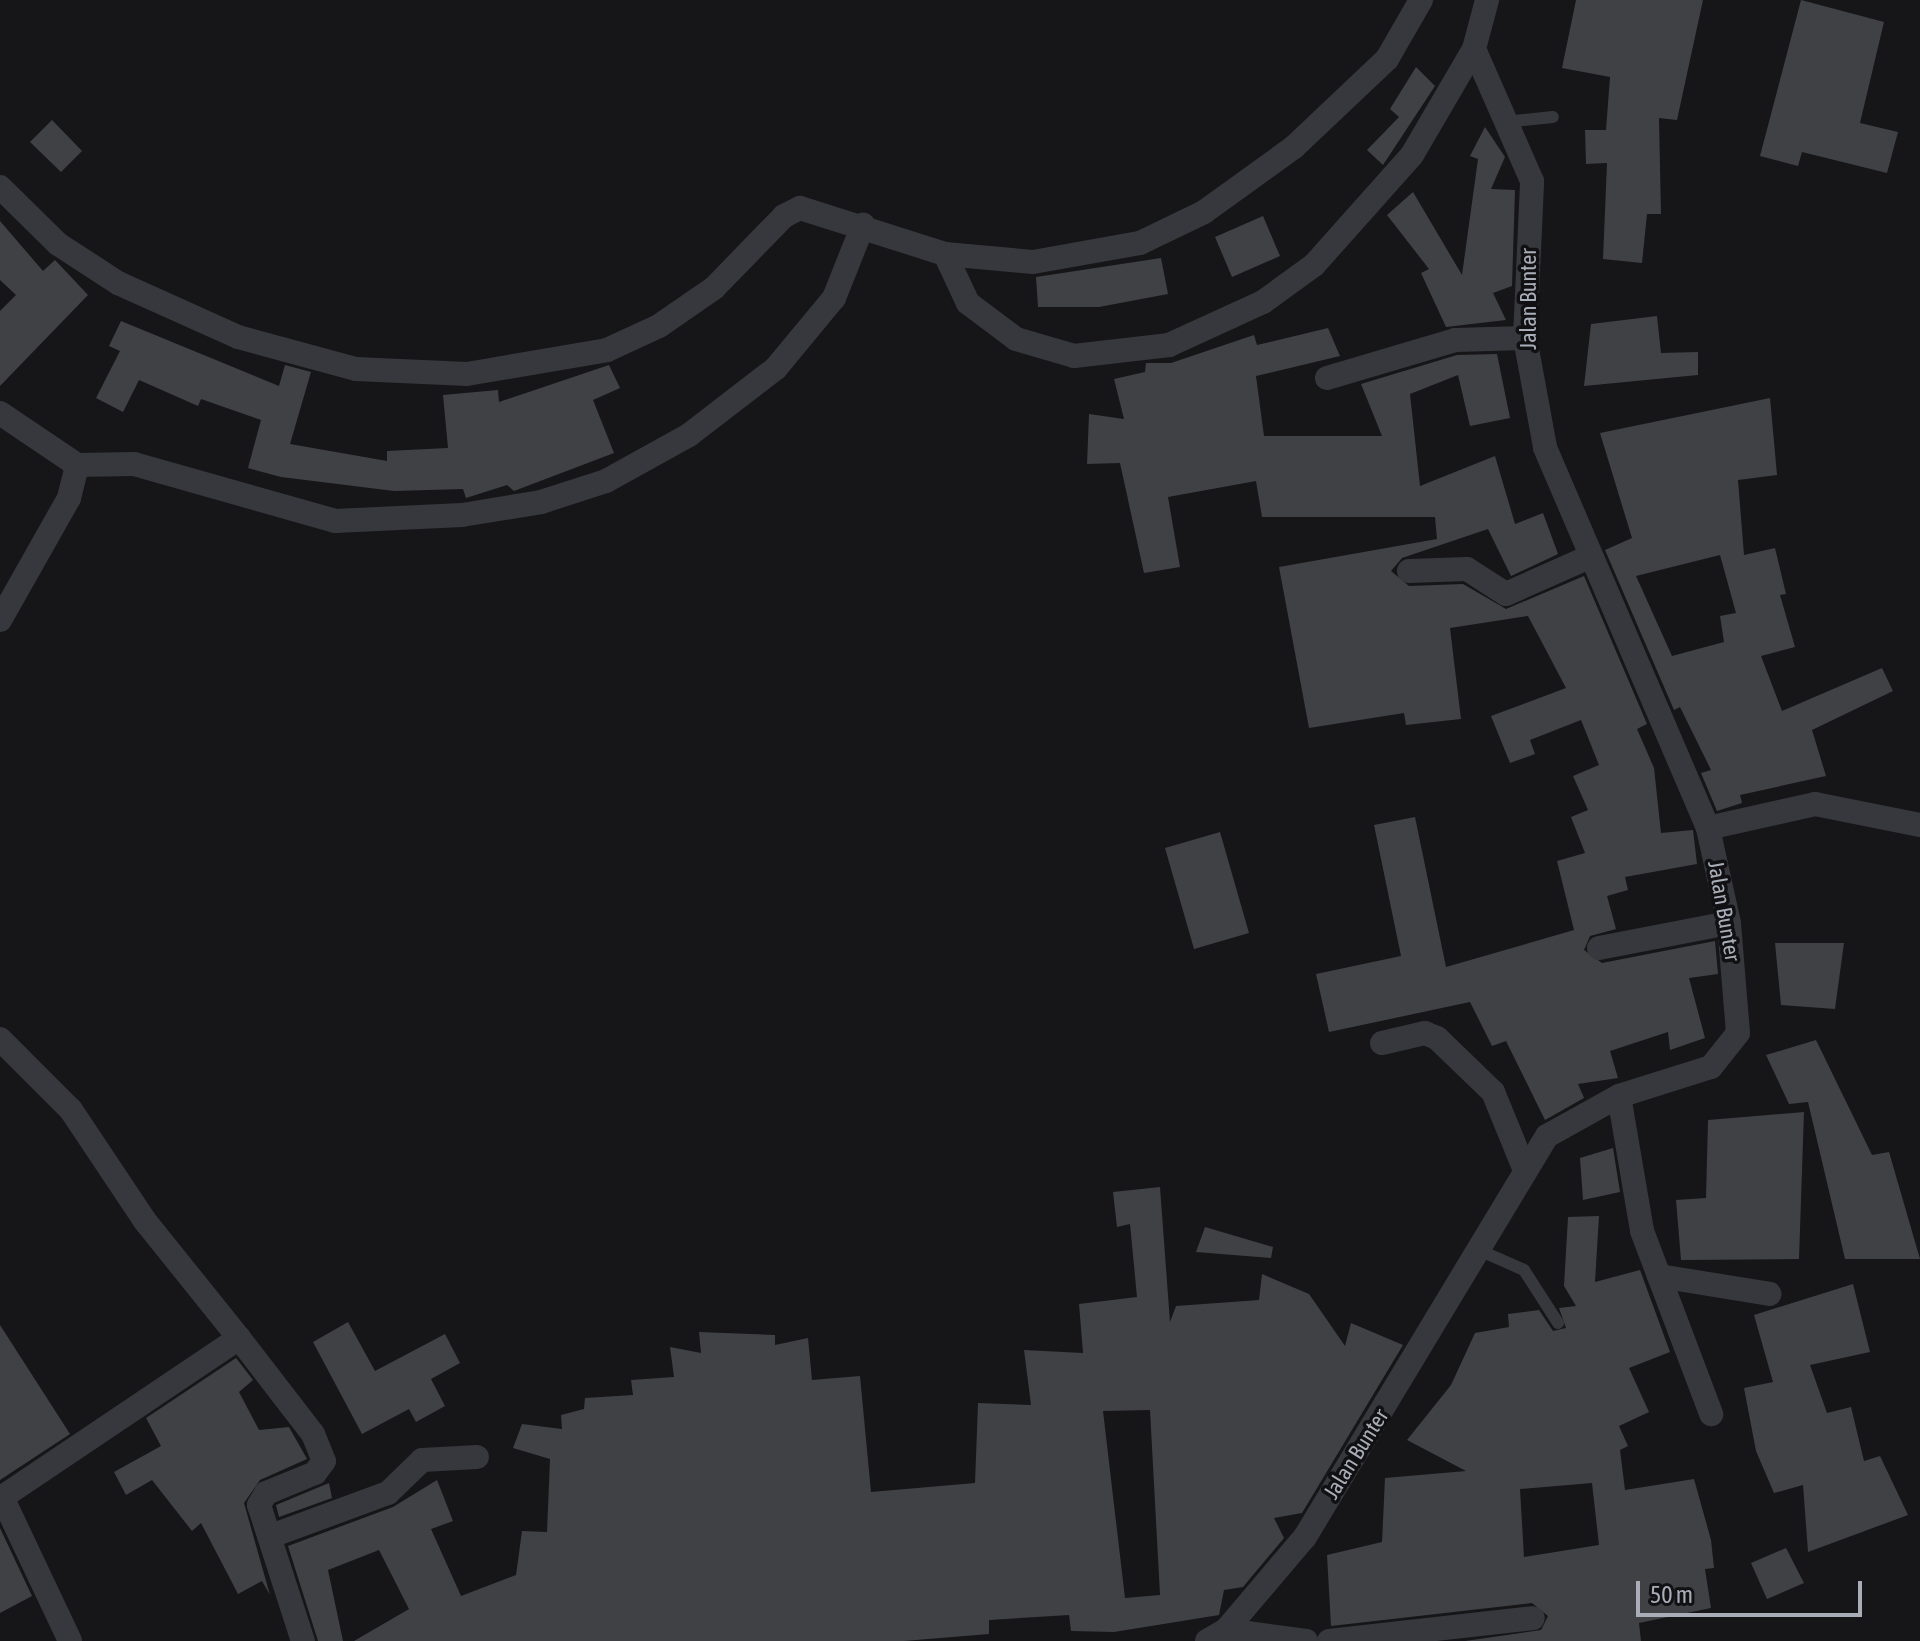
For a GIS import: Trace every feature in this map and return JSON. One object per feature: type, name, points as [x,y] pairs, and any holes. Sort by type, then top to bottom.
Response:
[{"type":"street","points":[[0,187],[58,244],[161,304],[301,359],[410,374],[467,374],[607,350],[694,304],[791,212],[863,225],[945,254],[1083,258],[1192,218],[1294,147],[1387,59],[1421,0]]},
{"type":"street","points":[[945,254],[968,303],[1016,339],[1074,356],[1169,345],[1263,302],[1314,265],[1412,155],[1474,49],[1487,0]]},
{"type":"street","name":"Jalan Bunter","points":[[1216,1636],[1305,1537],[1481,1251],[1524,1168],[1556,1126],[1619,1096],[1711,1067],[1733,1047],[1739,1011],[1729,923],[1708,828],[1589,557],[1545,447],[1525,338],[1532,181],[1474,49]]},
{"type":"street","points":[[0,413],[77,465],[134,464],[335,521],[462,515],[562,497],[689,435],[776,368],[834,298],[863,225]]},
{"type":"street","points":[[1327,378],[1455,340],[1525,338]]},
{"type":"street","points":[[0,620],[69,498],[77,465]]},
{"type":"street","points":[[1409,571],[1467,569],[1506,594],[1589,557]]},
{"type":"street","points":[[1708,828],[1828,803],[1920,825]]},
{"type":"street","points":[[1599,948],[1729,923]]},
{"type":"street","points":[[1382,1043],[1425,1033],[1437,1038],[1493,1092],[1524,1168]]},
{"type":"street","points":[[0,1039],[71,1110],[145,1221],[313,1434],[324,1461],[315,1473],[261,1497],[303,1641]]},
{"type":"street","points":[[1619,1096],[1642,1231],[1711,1414]]},
{"type":"street","points":[[1659,1276],[1770,1294]]},
{"type":"street","points":[[70,1641],[2,1497],[239,1338]]},
{"type":"street","points":[[271,1536],[388,1493],[422,1460],[477,1457]]},
{"type":"street","points":[[1329,1641],[1533,1618]]},
{"type":"street","points":[[1216,1636],[1306,1641]]},
{"type":"lane","points":[[1517,142],[1514,121],[1553,117]]},
{"type":"lane","points":[[1481,1251],[1524,1270],[1558,1323]]},
{"type":"building","points":[[1576,0],[1703,0],[1677,120],[1659,118],[1661,214],[1647,214],[1642,263],[1603,259],[1607,163],[1586,164],[1585,130],[1606,130],[1610,77],[1562,68]]},
{"type":"building","points":[[1801,0],[1884,22],[1860,123],[1898,132],[1887,173],[1802,152],[1798,166],[1760,156]]},
{"type":"building","points":[[1416,67],[1435,86],[1383,165],[1367,150],[1399,117],[1390,109]]},
{"type":"building","points":[[52,120],[82,151],[61,172],[30,142]]},
{"type":"building","points":[[1485,127],[1505,157],[1491,189],[1515,190],[1512,286],[1493,293],[1506,320],[1446,327],[1421,273],[1429,269],[1387,215],[1413,192],[1462,275],[1478,159],[1470,156]]},
{"type":"building","points":[[1263,216],[1280,256],[1232,277],[1215,237]]},
{"type":"building","points":[[0,221],[43,271],[55,260],[88,295],[0,386],[0,311],[16,295],[0,280]]},
{"type":"building","points":[[1161,258],[1168,294],[1099,307],[1038,307],[1036,277]]},
{"type":"building","points":[[1657,316],[1661,353],[1698,352],[1698,375],[1584,386],[1591,324]]},
{"type":"building","points":[[121,321],[279,386],[285,365],[311,372],[290,444],[387,461],[387,451],[448,448],[443,395],[498,390],[499,402],[609,365],[620,388],[593,400],[614,453],[514,491],[507,485],[466,498],[463,489],[394,491],[281,477],[248,468],[261,420],[201,399],[198,406],[139,380],[123,412],[96,398],[120,351],[109,346]]},
{"type":"building","points":[[1328,328],[1340,356],[1256,376],[1264,436],[1382,436],[1361,384],[1457,355],[1497,354],[1510,418],[1470,426],[1458,375],[1410,394],[1420,486],[1495,456],[1515,524],[1543,513],[1558,554],[1511,576],[1488,529],[1402,558],[1391,571],[1409,586],[1463,584],[1506,609],[1584,576],[1647,724],[1637,729],[1654,768],[1661,833],[1693,830],[1697,864],[1625,877],[1628,890],[1607,896],[1616,929],[1590,936],[1584,950],[1602,963],[1715,941],[1718,974],[1689,978],[1705,1038],[1670,1050],[1668,1032],[1610,1051],[1618,1078],[1578,1084],[1584,1098],[1545,1120],[1506,1041],[1492,1046],[1470,1002],[1329,1032],[1316,974],[1401,956],[1374,825],[1415,817],[1446,967],[1574,930],[1557,861],[1585,853],[1571,817],[1588,810],[1573,776],[1599,765],[1581,720],[1530,740],[1535,754],[1510,763],[1491,716],[1566,688],[1528,616],[1450,628],[1461,719],[1406,725],[1404,713],[1309,728],[1279,567],[1437,539],[1435,517],[1262,517],[1256,481],[1168,497],[1180,567],[1144,573],[1120,463],[1087,464],[1089,414],[1124,419],[1114,379],[1145,372],[1146,363],[1171,363],[1254,335],[1257,345]]},
{"type":"building","points":[[1770,398],[1777,475],[1738,480],[1744,555],[1775,548],[1786,594],[1780,595],[1795,647],[1761,656],[1782,711],[1882,668],[1893,691],[1812,730],[1826,776],[1740,795],[1742,803],[1717,811],[1701,773],[1711,770],[1680,707],[1674,710],[1605,550],[1632,538],[1600,433]],"holes":[[[1720,555],[1736,613],[1720,616],[1724,642],[1672,656],[1636,576]]]},
{"type":"building","points":[[1220,832],[1249,933],[1194,949],[1165,848]]},
{"type":"building","points":[[1775,943],[1844,943],[1835,1009],[1781,1005]]},
{"type":"building","points":[[1816,1040],[1872,1155],[1889,1152],[1920,1259],[1845,1259],[1808,1102],[1789,1104],[1766,1055]]},
{"type":"building","points":[[1804,1112],[1799,1259],[1681,1260],[1676,1200],[1706,1198],[1708,1120]]},
{"type":"building","points":[[1613,1148],[1620,1192],[1583,1200],[1580,1158]]},
{"type":"building","points":[[1160,1187],[1170,1322],[1176,1306],[1259,1300],[1262,1274],[1309,1294],[1345,1346],[1351,1323],[1403,1345],[1302,1513],[1274,1518],[1284,1538],[1243,1587],[1224,1590],[1219,1615],[1114,1632],[1071,1631],[1069,1615],[989,1620],[989,1634],[904,1641],[354,1641],[409,1609],[379,1550],[328,1570],[343,1641],[318,1641],[288,1546],[393,1507],[437,1480],[453,1521],[431,1529],[461,1596],[516,1575],[522,1531],[547,1532],[550,1459],[513,1448],[522,1424],[562,1429],[561,1415],[584,1409],[585,1398],[633,1395],[631,1380],[674,1377],[670,1347],[701,1353],[699,1332],[775,1335],[775,1345],[808,1338],[812,1380],[860,1376],[871,1492],[975,1483],[978,1403],[1031,1405],[1024,1350],[1083,1353],[1079,1304],[1137,1297],[1130,1224],[1117,1227],[1113,1192]],"holes":[[[1150,1410],[1160,1595],[1125,1598],[1103,1411]]]},
{"type":"building","points":[[1599,1216],[1595,1282],[1640,1270],[1670,1352],[1629,1368],[1649,1412],[1619,1426],[1628,1446],[1620,1450],[1625,1490],[1694,1479],[1711,1540],[1714,1568],[1705,1569],[1711,1608],[1639,1623],[1641,1641],[1465,1641],[1541,1630],[1548,1616],[1532,1603],[1331,1626],[1327,1555],[1382,1542],[1385,1478],[1466,1471],[1407,1440],[1451,1385],[1475,1333],[1509,1327],[1508,1314],[1539,1310],[1553,1331],[1566,1328],[1559,1308],[1576,1306],[1564,1286],[1568,1217]],"holes":[[[1592,1483],[1599,1545],[1524,1557],[1520,1489]]]},
{"type":"building","points":[[1205,1227],[1273,1247],[1271,1258],[1196,1252]]},
{"type":"building","points":[[1853,1284],[1870,1352],[1810,1365],[1827,1413],[1851,1407],[1864,1461],[1880,1456],[1908,1515],[1808,1552],[1803,1485],[1774,1493],[1756,1451],[1744,1388],[1773,1382],[1754,1315]]},
{"type":"building","points":[[348,1322],[375,1371],[445,1334],[460,1363],[431,1379],[445,1406],[416,1422],[409,1409],[362,1434],[313,1342]]},
{"type":"building","points":[[0,1325],[70,1434],[0,1480]]},
{"type":"building","points":[[236,1358],[253,1380],[239,1392],[259,1430],[289,1427],[307,1459],[260,1480],[244,1503],[270,1595],[262,1581],[238,1594],[201,1523],[192,1531],[152,1480],[126,1495],[114,1472],[161,1446],[146,1418]]},
{"type":"building","points":[[329,1483],[332,1498],[279,1517],[276,1505]]},
{"type":"building","points":[[0,1528],[32,1596],[0,1613]]},
{"type":"building","points":[[1786,1548],[1804,1583],[1767,1599],[1751,1563]]}]
